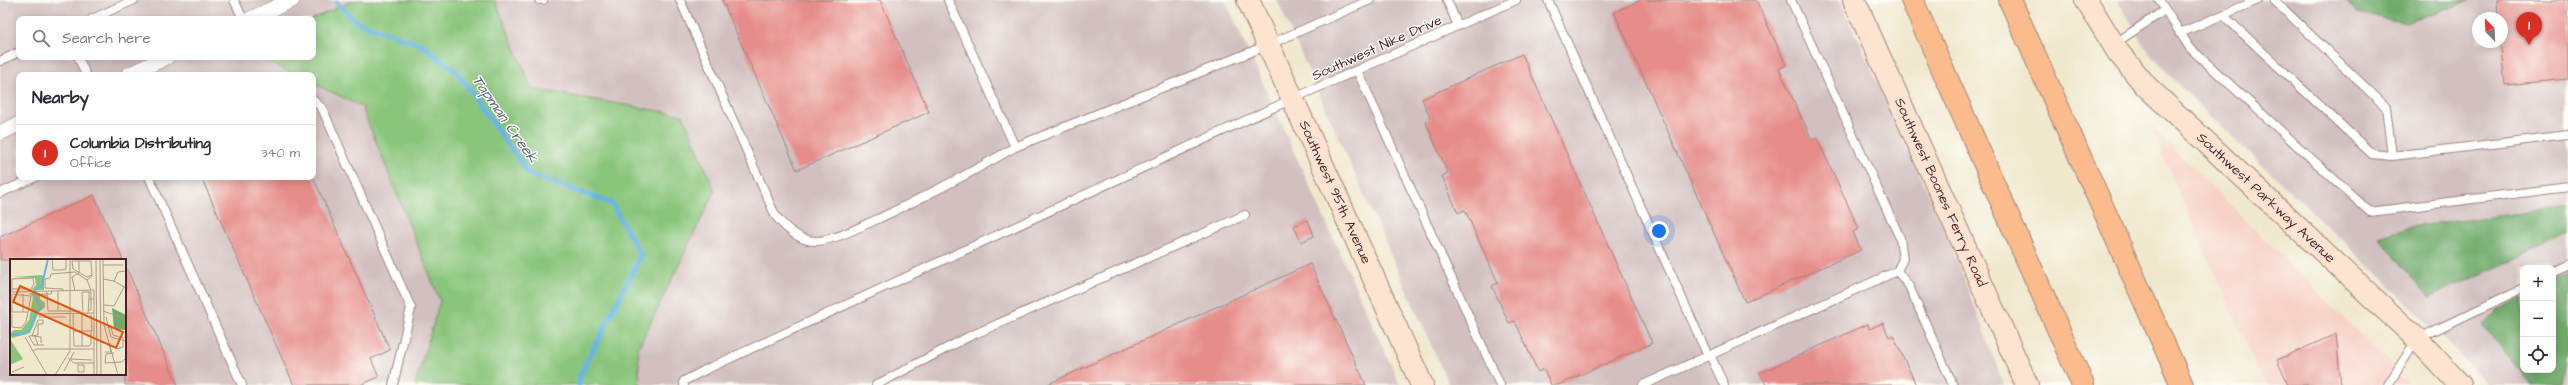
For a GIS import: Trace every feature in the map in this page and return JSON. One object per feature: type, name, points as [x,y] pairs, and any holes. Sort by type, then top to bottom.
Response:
[{"type":"highway","points":[[1912,0],[2083,385]]},
{"type":"highway","points":[[2010,0],[2182,385]]},
{"type":"street","points":[[257,16],[292,0]]},
{"type":"street","name":"Southwest 95th Avenue","points":[[1248,0],[1422,385]]},
{"type":"street","name":"Southwest Boones Ferry Road","points":[[1854,0],[2027,385]]},
{"type":"street","name":"Southwest Parkway Avenue","points":[[2086,0],[2127,65],[2163,103],[2417,340],[2460,385]]},
{"type":"street","points":[[134,72],[160,60]]},
{"type":"street","points":[[0,133],[16,125]]},
{"type":"lane","points":[[99,16],[134,0]]},
{"type":"lane","points":[[234,0],[242,16]]},
{"type":"lane","points":[[680,0],[775,215],[787,231],[816,241],[847,233],[976,170],[1015,147],[1268,45],[1370,0]]},
{"type":"lane","points":[[948,0],[1015,147]]},
{"type":"lane","points":[[1447,0],[1458,26]]},
{"type":"lane","name":"Southwest Nike Drive","points":[[684,385],[684,381],[707,369],[1292,99],[1516,0]]},
{"type":"lane","points":[[1548,0],[1724,385]]},
{"type":"lane","points":[[1643,385],[1897,271],[1903,259],[1900,238],[1791,0]]},
{"type":"lane","points":[[2158,0],[2190,48],[2370,212],[2568,187]]},
{"type":"lane","points":[[2180,33],[2258,0]]},
{"type":"lane","points":[[2274,0],[2386,107],[2392,156]]},
{"type":"lane","points":[[2113,45],[2165,10]]},
{"type":"lane","points":[[2223,15],[2372,154],[2392,156],[2568,135]]},
{"type":"lane","points":[[0,61],[16,53]]},
{"type":"lane","points":[[79,60],[85,72]]},
{"type":"lane","points":[[1357,70],[1500,385]]},
{"type":"lane","points":[[316,103],[322,108],[411,308],[393,385]]},
{"type":"lane","points":[[0,193],[29,180]]},
{"type":"lane","points":[[150,180],[242,385]]},
{"type":"lane","points":[[876,385],[968,337],[1245,215]]},
{"type":"lane","points":[[2556,272],[2568,266]]},
{"type":"lane","points":[[1897,271],[1909,286],[1953,385]]},
{"type":"lane","points":[[2388,385],[2417,340],[2520,289]]},
{"type":"shaded area","points":[[0,0],[1225,0],[1400,385],[0,385]]},
{"type":"shaded area","points":[[1277,0],[1840,0],[1947,234],[2004,385],[1449,385]]},
{"type":"shaded area","points":[[2117,0],[2568,0],[2568,385],[2489,385],[2381,277],[2193,100],[2150,54]]},
{"type":"shaded area","points":[[2148,123],[2396,370],[2410,385],[2265,385]]},
{"type":"green space","points":[[355,0],[495,0],[532,89],[683,115],[715,191],[638,348],[640,385],[415,385],[440,301],[362,107],[316,84],[316,72],[290,72],[265,60],[316,60],[316,17]]},
{"type":"green space","points":[[2346,0],[2470,0],[2406,23],[2357,13]]},
{"type":"green space","points":[[2568,207],[2568,236],[2429,297],[2379,237],[2410,227]]},
{"type":"green space","points":[[2568,276],[2568,355],[2563,385],[2532,385],[2522,373],[2556,373],[2556,282]]},
{"type":"green space","points":[[2520,300],[2520,371],[2482,326],[2497,311]]},
{"type":"building","points":[[722,0],[880,0],[929,112],[797,170]]},
{"type":"building","points":[[1641,0],[1756,0],[1786,65],[1779,69],[1812,140],[1817,138],[1859,229],[1853,232],[1861,250],[1745,302],[1614,12]]},
{"type":"building","points":[[2497,0],[2568,0],[2568,79],[2505,85],[2501,48],[2508,48],[2508,12],[2498,12]]},
{"type":"building","points":[[1522,54],[1652,343],[1558,385],[1551,385],[1544,369],[1538,372],[1515,321],[1509,323],[1492,286],[1498,283],[1465,210],[1458,213],[1442,176],[1448,173],[1425,121],[1430,118],[1422,99]]},
{"type":"building","points":[[202,180],[314,180],[390,350],[371,359],[379,377],[360,385],[294,385]]},
{"type":"building","points":[[94,195],[123,259],[0,260],[0,237]]},
{"type":"building","points":[[1308,220],[1314,236],[1301,242],[1294,226]]},
{"type":"building","points":[[1310,264],[1366,385],[1046,385]]},
{"type":"building","points":[[126,267],[178,385],[125,385],[126,375]]},
{"type":"building","points":[[1883,323],[1889,337],[1893,335],[1916,385],[1766,385],[1760,373],[1868,324],[1869,329]]},
{"type":"building","points":[[2336,334],[2341,385],[2288,385],[2277,360]]},
{"type":"waterway","name":"Tapman Creek","points":[[337,3],[357,22],[422,45],[457,72],[529,174],[611,203],[641,255],[580,376],[579,385]]},
{"type":"place","name":"Columbia Distributing","points":[[2529,45]]}]
